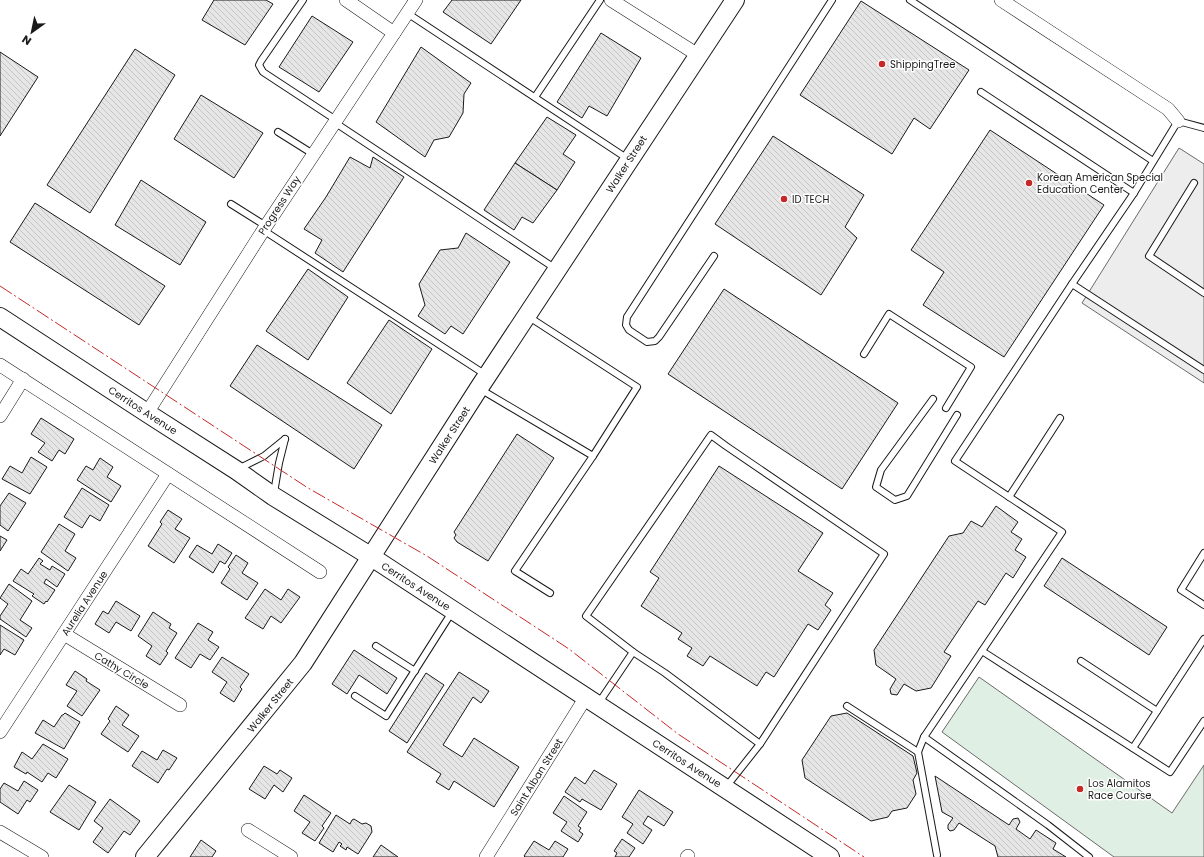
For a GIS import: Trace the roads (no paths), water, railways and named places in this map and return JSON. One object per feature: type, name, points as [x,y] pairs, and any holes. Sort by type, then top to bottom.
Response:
[{"type":"main road","name":"Walker Street","points":[[145,857],[303,663],[370,556],[483,382],[734,0]]},
{"type":"main road","name":"Cerritos Avenue","points":[[0,317],[236,470],[273,496],[370,556],[830,857]]},
{"type":"street","points":[[346,0],[394,33]]},
{"type":"street","name":"Progress Way","points":[[147,413],[264,228],[416,0]]},
{"type":"street","points":[[612,0],[698,55]]},
{"type":"street","points":[[1001,0],[1168,109],[1178,121]]},
{"type":"street","points":[[0,365],[320,572]]},
{"type":"street","points":[[0,416],[23,380]]},
{"type":"street","name":"Aurelia Avenue","points":[[0,732],[168,474]]},
{"type":"street","name":"Cathy Circle","points":[[64,634],[180,705]]},
{"type":"street","name":"Saint Alban Street","points":[[486,857],[591,701]]},
{"type":"street","points":[[248,830],[291,857]]},
{"type":"street","points":[[0,832],[42,857]]},
{"type":"lane","points":[[303,0],[261,61],[259,66],[263,72],[558,270]]},
{"type":"lane","points":[[535,97],[600,0]]},
{"type":"lane","points":[[714,256],[655,341],[647,342],[630,330],[626,325],[627,317],[832,0]]},
{"type":"lane","points":[[910,0],[1153,161]]},
{"type":"lane","points":[[407,13],[630,159]]},
{"type":"lane","points":[[981,92],[1134,193]]},
{"type":"lane","points":[[937,855],[918,752],[924,737],[1062,532],[955,462],[1072,284],[1134,193],[1178,121],[1204,128]]},
{"type":"lane","points":[[278,132],[313,154]]},
{"type":"lane","points":[[1194,183],[1149,256],[1204,293]]},
{"type":"lane","points":[[231,204],[483,382],[593,456]]},
{"type":"lane","points":[[1072,284],[1204,370]]},
{"type":"lane","points":[[864,354],[889,314],[971,367],[946,408]]},
{"type":"lane","points":[[527,316],[637,387],[593,456],[515,571],[550,593]]},
{"type":"lane","points":[[933,400],[881,470],[876,487],[895,500],[907,496],[957,415]]},
{"type":"lane","points":[[1009,497],[1060,418]]},
{"type":"lane","points":[[725,788],[760,744],[884,554],[711,435],[586,616],[760,744]]},
{"type":"lane","points":[[236,470],[264,456],[285,439],[273,496]]},
{"type":"lane","points":[[1204,553],[1181,590],[1204,605]]},
{"type":"lane","points":[[355,696],[386,716],[453,610]]},
{"type":"lane","points":[[1133,748],[1204,639]]},
{"type":"lane","points":[[376,646],[415,671]]},
{"type":"lane","points":[[982,651],[1170,772],[1204,721]]},
{"type":"lane","points":[[591,701],[633,652]]},
{"type":"lane","points":[[1081,661],[1157,711]]},
{"type":"lane","points":[[847,706],[918,752]]},
{"type":"lane","points":[[924,737],[1048,825],[1089,857]]},
{"type":"place","name":"ShippingTree","points":[[882,64]]},
{"type":"place","name":"Korean American Special Education Center","points":[[1029,183]]},
{"type":"place","name":"ID TECH","points":[[784,199]]},
{"type":"place","name":"Los Alamitos Race Course","points":[[1080,789]]}]
